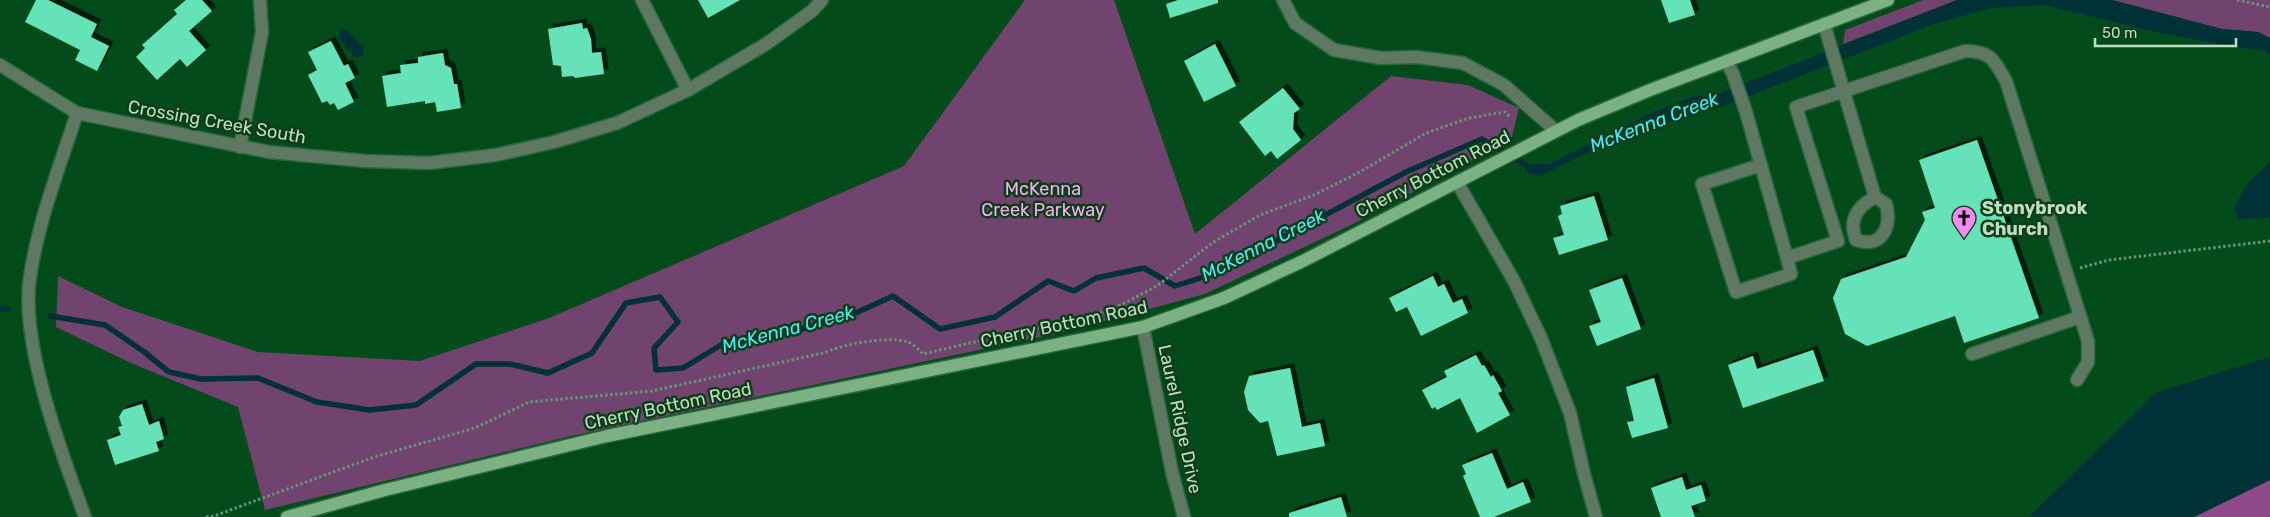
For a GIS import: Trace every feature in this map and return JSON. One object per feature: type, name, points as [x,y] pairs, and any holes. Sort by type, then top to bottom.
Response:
[{"type":"main road","name":"Cherry Bottom Road","points":[[287,517],[386,490],[607,436],[1143,327],[1224,298],[1303,261],[1555,130],[1650,90],[1888,0]]},
{"type":"street","points":[[240,147],[262,32],[260,0]]},
{"type":"street","points":[[642,0],[688,90]]},
{"type":"street","name":"Crossing Creek South","points":[[77,113],[269,152],[366,161],[429,162],[496,155],[554,142],[616,123],[688,90],[766,44],[812,11],[822,0]]},
{"type":"street","points":[[1283,0],[1295,22],[1334,50],[1381,58],[1416,57],[1463,64],[1504,85],[1555,130]]},
{"type":"street","points":[[1824,24],[1875,197]]},
{"type":"street","points":[[1787,258],[1838,240],[1796,107],[1965,51],[1980,51],[1993,58],[2006,80],[2088,341],[2088,362],[2077,380]]},
{"type":"street","points":[[1726,61],[1733,74],[1746,112],[1761,165],[1787,258],[1791,274],[1736,292],[1702,184],[1761,165]]},
{"type":"street","points":[[0,65],[77,113],[36,239],[29,287],[31,328],[42,386],[85,517]]},
{"type":"street","points":[[1457,182],[1514,281],[1541,338],[1570,413],[1596,517]]},
{"type":"street","points":[[1972,354],[2080,317]]},
{"type":"street","name":"Laurel Ridge Drive","points":[[1143,327],[1172,472],[1184,517]]},
{"type":"path","points":[[2237,0],[2270,8]]},
{"type":"path","points":[[206,517],[223,513],[374,456],[475,428],[529,402],[652,391],[822,353],[844,344],[880,340],[908,342],[924,354],[1109,311],[1157,286],[1212,243],[1260,215],[1314,196],[1358,173],[1426,133],[1468,118],[1506,112],[1510,117]]},
{"type":"path","points":[[2066,272],[2109,260],[2270,241]]},
{"type":"green space","name":"McKenna Creek Parkway","points":[[1025,0],[1114,0],[1195,234],[1391,76],[1468,85],[1519,108],[1511,140],[1351,225],[1205,294],[1055,334],[571,436],[265,510],[238,407],[131,363],[56,327],[58,276],[122,307],[258,352],[420,361],[549,318],[904,166]]},
{"type":"green space","points":[[1923,0],[1957,0],[1843,44],[1845,30]]},
{"type":"green space","points":[[2112,0],[2270,0],[2270,38],[2258,32],[2222,29]]},
{"type":"shaded area","points":[[2270,480],[2270,517],[2194,517]]},
{"type":"water","points":[[1957,0],[2112,0],[2222,29],[2258,32],[2270,38],[2270,55],[2265,51],[2222,45],[2147,30],[2045,5],[1991,8],[1934,24],[1721,107],[1673,120],[1605,144],[1540,176],[1525,172],[1529,164],[1549,164],[1651,113],[1695,96],[1715,95]]},
{"type":"water","points":[[343,29],[347,30],[364,47],[363,56],[356,58],[339,39],[339,33]]},
{"type":"water","points":[[2270,160],[2270,218],[2239,219],[2234,210],[2239,198],[2250,181]]},
{"type":"water","points":[[2270,357],[2270,480],[2194,517],[2029,517],[2157,392]]},
{"type":"building","points":[[36,0],[48,0],[97,24],[91,37],[109,46],[97,71],[75,60],[80,50],[25,22]]},
{"type":"building","points":[[186,0],[202,0],[212,11],[189,31],[206,50],[187,67],[180,59],[157,80],[136,57],[145,48],[142,45],[177,14],[174,10]]},
{"type":"building","points":[[698,0],[740,0],[708,18]]},
{"type":"building","points":[[1178,0],[1218,0],[1218,3],[1170,18],[1166,4]]},
{"type":"building","points":[[1661,0],[1690,0],[1695,15],[1669,23]]},
{"type":"building","points":[[582,23],[583,29],[587,28],[591,39],[592,53],[601,52],[604,74],[575,78],[573,76],[562,77],[561,66],[553,65],[548,29]]},
{"type":"building","points":[[331,41],[344,66],[348,64],[355,78],[345,83],[354,102],[338,110],[334,103],[330,105],[327,101],[322,103],[308,75],[317,70],[308,52]]},
{"type":"building","points":[[1215,44],[1236,86],[1204,102],[1184,61]]},
{"type":"building","points":[[443,53],[445,65],[451,68],[454,84],[457,84],[461,108],[437,112],[435,102],[425,104],[425,101],[387,107],[382,76],[401,73],[400,65],[418,63],[418,57]]},
{"type":"building","points":[[1283,88],[1300,109],[1294,113],[1293,129],[1301,140],[1277,159],[1271,151],[1265,156],[1239,122]]},
{"type":"building","name":"Stonybrook Church","points":[[1977,140],[2039,318],[1964,343],[1955,316],[1867,346],[1845,334],[1833,298],[1841,279],[1906,257],[1925,220],[1922,212],[1935,208],[1919,160]]},
{"type":"building","points":[[1594,196],[1608,240],[1559,255],[1553,238],[1564,235],[1558,216],[1562,214],[1560,206]]},
{"type":"building","points":[[1433,276],[1438,287],[1444,284],[1453,303],[1462,299],[1468,313],[1421,336],[1407,307],[1396,312],[1389,298]]},
{"type":"building","points":[[1622,278],[1641,329],[1597,346],[1589,326],[1601,322],[1589,290]]},
{"type":"building","points":[[1813,350],[1824,381],[1743,408],[1728,365],[1753,356],[1757,369]]},
{"type":"building","points":[[1476,355],[1491,377],[1493,375],[1502,391],[1498,393],[1510,415],[1477,433],[1460,398],[1437,410],[1435,407],[1432,409],[1422,390],[1447,377],[1444,371]]},
{"type":"building","points":[[1290,368],[1302,427],[1320,423],[1325,446],[1277,456],[1268,421],[1260,423],[1248,410],[1244,392],[1249,376]]},
{"type":"building","points":[[1654,378],[1668,428],[1632,438],[1627,422],[1634,421],[1626,387]]},
{"type":"building","points":[[142,404],[149,425],[159,421],[164,439],[156,442],[159,451],[115,465],[107,440],[121,435],[118,427],[122,426],[119,417],[123,410]]},
{"type":"building","points":[[1492,453],[1507,489],[1523,482],[1531,502],[1494,517],[1480,517],[1463,476],[1466,474],[1462,465]]},
{"type":"building","points":[[1682,477],[1686,490],[1701,485],[1706,501],[1691,506],[1695,517],[1661,517],[1651,488]]},
{"type":"building","points":[[1341,497],[1347,517],[1289,517],[1289,513]]},
{"type":"waterway","name":"McKenna Creek","points":[[50,316],[105,325],[143,351],[169,372],[201,379],[258,378],[317,402],[370,410],[416,405],[476,364],[510,364],[548,373],[592,353],[626,303],[660,297],[678,322],[654,348],[656,370],[683,368],[726,342],[779,335],[847,317],[893,296],[940,329],[995,317],[1048,281],[1074,291],[1096,278],[1144,268],[1175,286],[1216,273],[1406,172],[1482,139],[1534,170]]},
{"type":"waterway","name":"McKenna Creek","points":[[0,309],[8,309]]},
{"type":"place","name":"Stonybrook Church","points":[[1964,239]]}]
